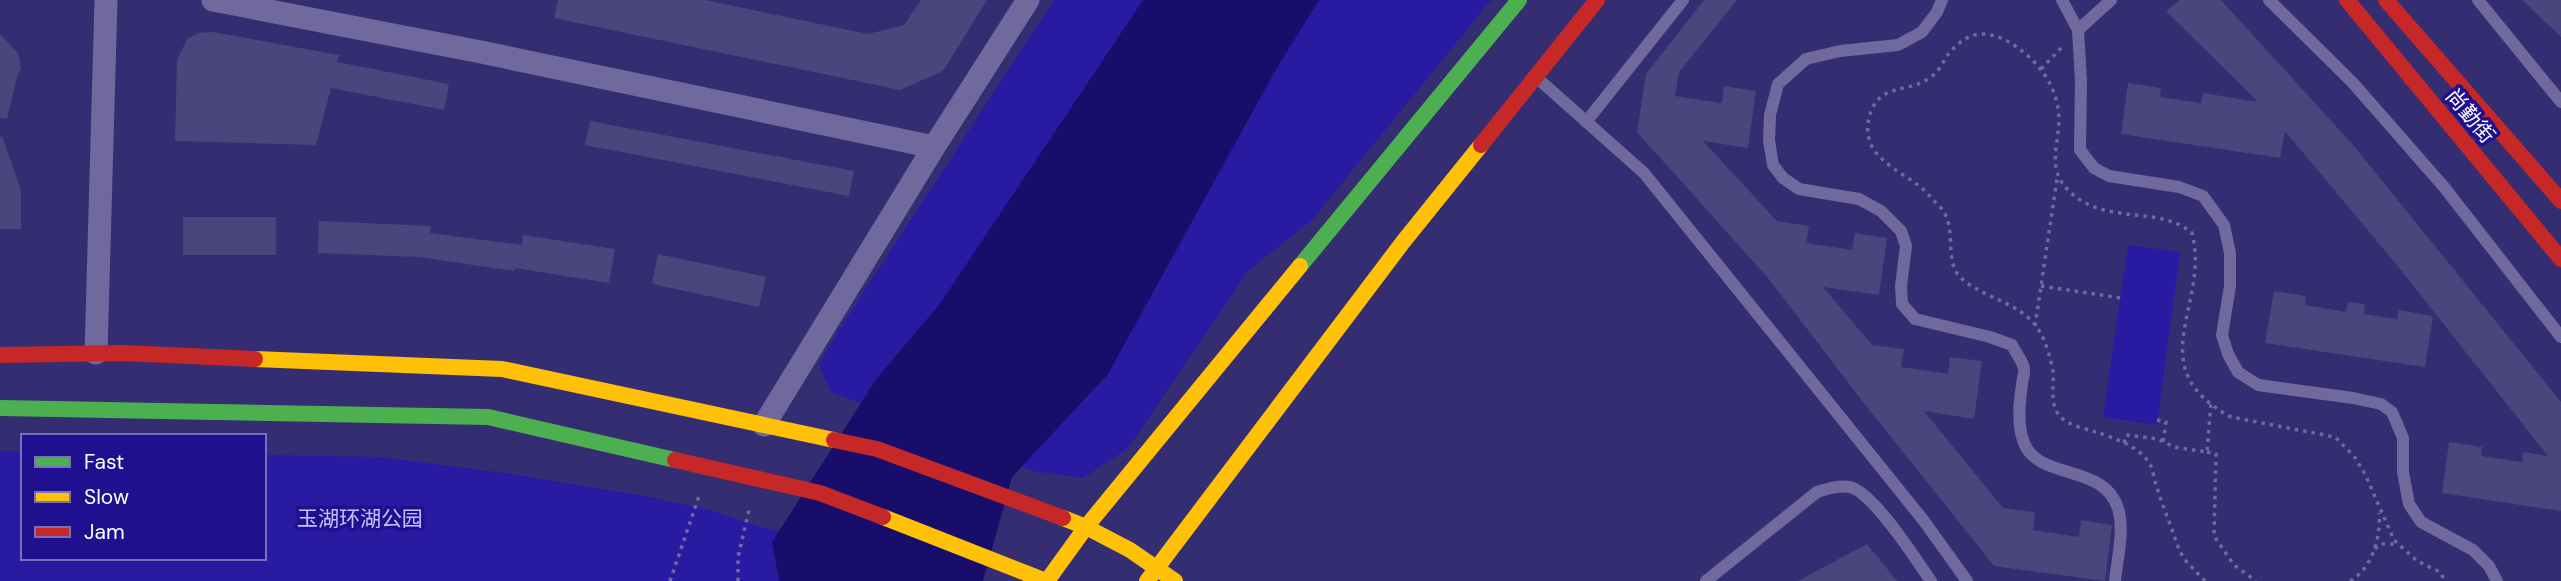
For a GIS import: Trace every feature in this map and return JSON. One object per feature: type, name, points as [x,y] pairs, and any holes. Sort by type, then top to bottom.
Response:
[{"type":"main road","points":[[0,408],[488,417],[820,493],[1046,581],[1086,527],[1519,0]]},
{"type":"main road","points":[[1151,575],[1403,242],[1597,0]]},
{"type":"main road","name":"尚勤街","points":[[2347,0],[2561,258]]},
{"type":"main road","name":"尚勤街","points":[[2399,5],[2561,201]]},
{"type":"main road","points":[[0,355],[96,354],[502,369],[877,449],[1086,527],[1130,551],[1151,575],[1175,581]]},
{"type":"street","points":[[96,354],[106,0]]},
{"type":"street","points":[[213,0],[481,52],[934,148]]},
{"type":"street","points":[[764,425],[1028,0]]},
{"type":"street","points":[[2374,32],[2399,5]]},
{"type":"lane","points":[[1586,122],[1684,0]]},
{"type":"lane","points":[[1942,0],[1937,12],[1922,32],[1898,44],[1840,51],[1806,59],[1778,84],[1770,115],[1769,140],[1773,164],[1783,178],[1799,189],[1859,199],[1881,211],[1900,231],[1906,246],[1902,304],[1915,319],[2012,345],[2024,369],[2018,417],[2024,444],[2036,458],[2053,467],[2098,482],[2108,490],[2119,511],[2120,532],[2115,581]]},
{"type":"lane","points":[[2062,0],[2078,30],[2081,81],[2080,150],[2094,168],[2109,176],[2179,187],[2203,196],[2224,225],[2230,253],[2230,286],[2222,335],[2228,355],[2238,372],[2258,385],[2353,398],[2381,404],[2392,412],[2403,438],[2403,472],[2409,504],[2421,522],[2473,551],[2489,566],[2497,581]]},
{"type":"lane","points":[[2078,30],[2110,0]]},
{"type":"lane","points":[[2269,0],[2353,83],[2435,177],[2561,337]]},
{"type":"lane","points":[[2478,0],[2561,102]]},
{"type":"lane","points":[[1536,77],[1644,173],[1907,499],[1967,581]]},
{"type":"lane","points":[[1706,581],[1817,492],[1836,486],[1852,486],[1879,509],[1931,581]]},
{"type":"path","points":[[2041,69],[2078,30]]},
{"type":"path","points":[[2035,326],[2057,177],[2054,153],[2059,110],[2048,76],[2041,69],[2008,40],[1994,35],[1977,34],[1961,41],[1949,53],[1941,68],[1929,78],[1882,94],[1868,121],[1872,149],[1884,162],[1924,190],[1945,213],[1951,234],[1953,265],[1960,277],[2020,312],[2040,332],[2053,371],[2054,404],[2059,416],[2070,424],[2124,443],[2137,451],[2150,465],[2179,550],[2206,581]]},
{"type":"path","points":[[2057,177],[2077,198],[2093,206],[2129,216],[2173,221],[2192,233],[2196,259],[2182,354],[2186,374],[2193,385],[2211,404],[2231,417],[2334,436],[2354,456],[2365,474],[2378,507],[2399,545]]},
{"type":"path","points":[[2041,286],[2121,298]]},
{"type":"path","points":[[2207,453],[2211,404]]},
{"type":"path","points":[[2157,420],[2166,422],[2163,442]]},
{"type":"path","points":[[2124,443],[2126,435],[2158,439],[2174,447],[2216,454],[2214,536],[2234,565],[2256,581]]},
{"type":"path","points":[[670,581],[699,496]]},
{"type":"path","points":[[2350,581],[2362,574],[2373,551],[2380,522],[2378,507]]},
{"type":"path","points":[[738,581],[738,557],[749,510]]},
{"type":"path","points":[[2373,551],[2381,544],[2393,542],[2417,561],[2440,572],[2445,581]]},
{"type":"path","points":[[2242,581],[2246,575]]},
{"type":"green space","points":[[1054,0],[1491,0],[1312,220],[1249,270],[1128,448],[1083,478],[1033,471],[831,392],[819,365],[835,336]]},
{"type":"green space","points":[[2128,245],[2180,252],[2157,425],[2103,417]]},
{"type":"green space","name":"玉湖环湖公园","points":[[0,451],[21,451],[21,560],[266,560],[266,455],[380,457],[511,474],[645,496],[710,510],[768,529],[833,544],[927,581],[0,581]]},
{"type":"shaded area","points":[[1143,0],[1319,0],[1275,71],[1108,374],[1012,477],[983,581],[779,581],[772,542],[877,378],[939,305]]},
{"type":"building","points":[[558,0],[705,0],[868,34],[904,25],[921,0],[987,0],[943,71],[900,90],[554,18]]},
{"type":"building","points":[[1704,0],[1737,0],[1679,72],[1675,96],[1722,103],[1724,86],[1756,91],[1748,148],[1703,141],[1777,221],[1809,226],[1806,243],[1852,250],[1855,233],[1887,238],[1879,295],[1823,287],[1872,345],[1904,349],[1901,367],[1948,374],[1950,357],[1982,361],[1974,419],[1924,411],[2003,508],[2035,512],[2033,530],[2079,537],[2081,520],[2112,525],[2105,581],[1994,566],[1768,278],[1637,132],[1646,74]]},
{"type":"building","points":[[2180,0],[2221,0],[2354,146],[2561,402],[2561,511],[2442,493],[2449,442],[2482,447],[2481,456],[2522,462],[2523,452],[2548,456],[2396,264],[2285,131],[2280,158],[2121,134],[2128,83],[2161,88],[2160,97],[2201,103],[2203,93],[2258,102],[2166,11]]},
{"type":"building","points":[[2522,0],[2561,0],[2561,37]]},
{"type":"building","points":[[213,32],[339,55],[337,62],[449,84],[444,110],[331,88],[316,145],[175,141],[177,60],[187,39],[198,33]]},
{"type":"building","points":[[0,34],[18,53],[21,68],[7,119],[0,118]]},
{"type":"building","points":[[590,121],[854,171],[849,196],[585,145]]},
{"type":"building","points":[[2,136],[21,190],[21,229],[0,229]]},
{"type":"building","points":[[183,217],[276,217],[276,255],[183,255]]},
{"type":"building","points":[[319,221],[431,226],[430,233],[522,245],[523,235],[615,249],[609,283],[515,268],[514,271],[419,257],[318,253]]},
{"type":"building","points":[[658,254],[766,277],[759,307],[652,284]]},
{"type":"building","points":[[2274,291],[2306,296],[2305,305],[2346,312],[2348,302],[2365,304],[2364,314],[2397,319],[2399,310],[2433,316],[2425,367],[2265,343]]},
{"type":"building","points":[[1867,544],[1897,581],[1798,581]]},
{"type":"traffic: fast","points":[[1300,266],[1519,0]]},
{"type":"traffic: fast","points":[[0,408],[488,417],[675,460]]},
{"type":"traffic: slow","points":[[1147,581],[1403,242],[1481,145]]},
{"type":"traffic: slow","points":[[1047,581],[1086,527],[1300,266]]},
{"type":"traffic: slow","points":[[255,359],[502,369],[834,440]]},
{"type":"traffic: slow","points":[[883,517],[1046,581]]},
{"type":"traffic: slow","points":[[1063,518],[1130,550],[1175,581]]},
{"type":"traffic: jam","points":[[1481,145],[1597,0]]},
{"type":"traffic: jam","points":[[2347,0],[2561,259]]},
{"type":"traffic: jam","points":[[2386,0],[2561,201]]},
{"type":"traffic: jam","points":[[0,355],[124,353],[255,359]]},
{"type":"traffic: jam","points":[[834,440],[877,449],[1063,518]]},
{"type":"traffic: jam","points":[[675,460],[820,493],[883,517]]}]
